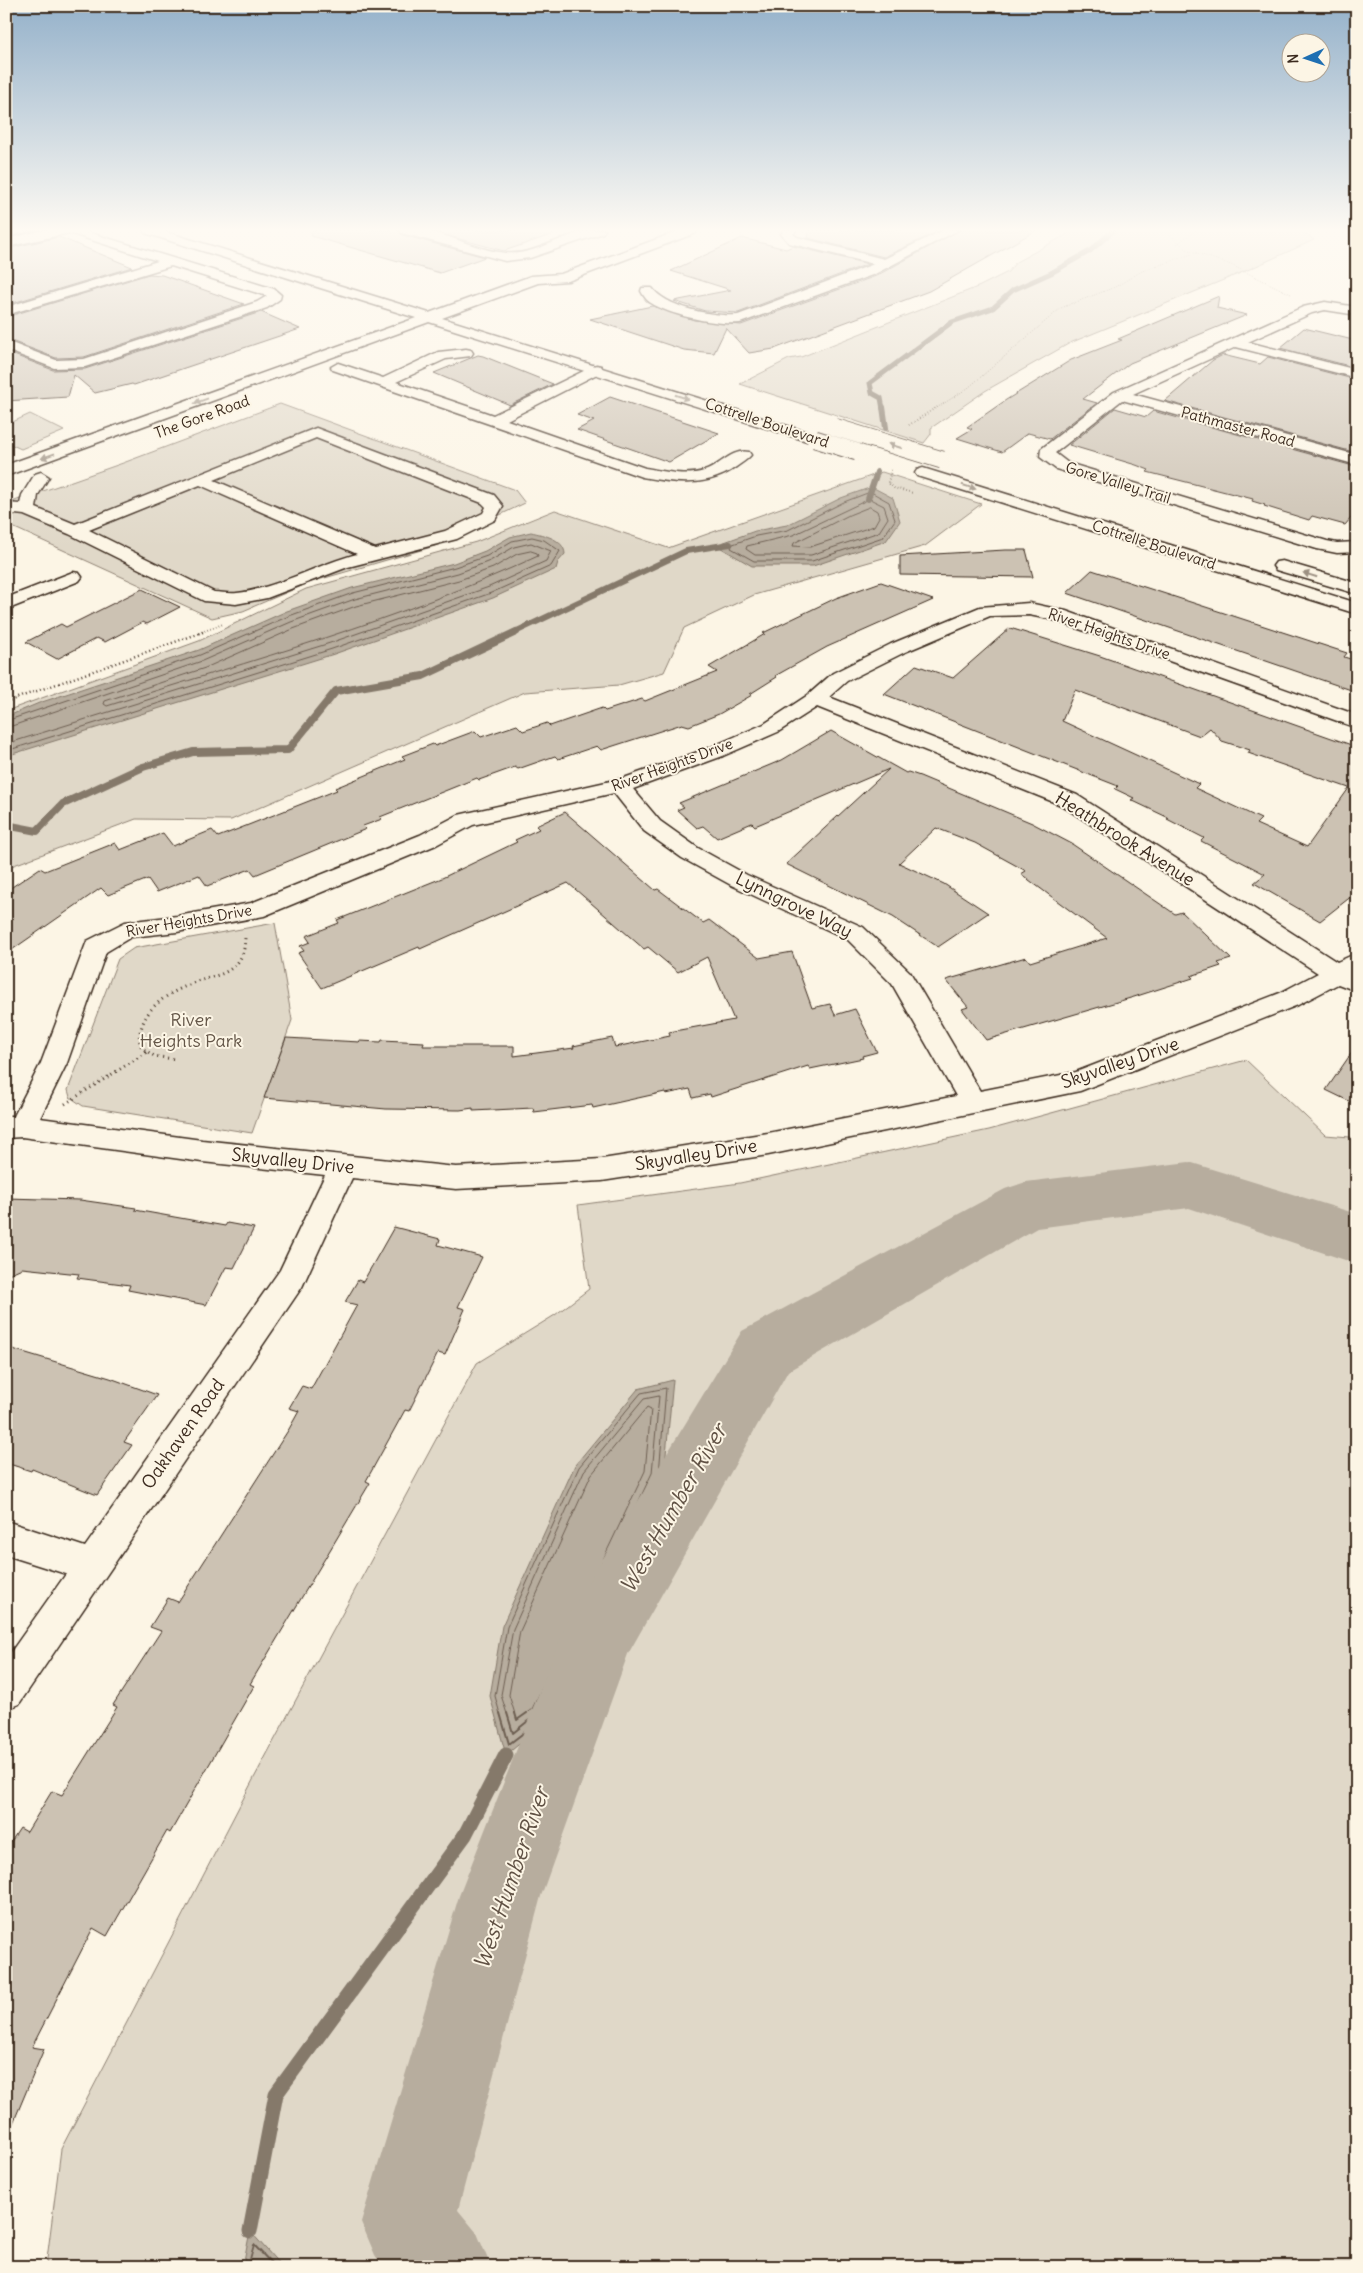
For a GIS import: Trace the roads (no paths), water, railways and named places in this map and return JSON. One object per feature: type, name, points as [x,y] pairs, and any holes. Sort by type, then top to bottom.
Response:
[{"type":"street","points":[[6,345],[54,364],[85,363],[167,336]]},
{"type":"street","name":"The Gore Road","points":[[10,470],[380,336]]},
{"type":"street","points":[[402,343],[420,336]]},
{"type":"street","name":"Cottrelle Boulevard","points":[[491,336],[869,456]]},
{"type":"street","name":"Gore Valley Trail","points":[[1250,336],[1119,395],[1052,447],[1047,452],[1048,457],[1062,466],[1323,544],[1337,548],[1357,547]]},
{"type":"street","points":[[1234,343],[1357,374]]},
{"type":"street","points":[[383,383],[443,356],[466,352]]},
{"type":"street","points":[[321,373],[356,360]]},
{"type":"street","points":[[338,367],[642,472],[665,477],[689,479],[710,475],[743,455]]},
{"type":"street","points":[[494,421],[596,369]]},
{"type":"street","name":"Pathmaster Road","points":[[1119,395],[1357,460]]},
{"type":"street","name":"Cottrelle Boulevard","points":[[829,425],[960,466]]},
{"type":"street","points":[[6,508],[26,510],[75,530],[210,597],[236,600],[261,594],[342,563],[451,535],[489,516],[495,506],[488,499],[316,433],[75,530]]},
{"type":"street","name":"Cottrelle Boulevard","points":[[898,468],[923,473],[1357,609]]},
{"type":"street","points":[[10,470],[37,479]]},
{"type":"street","points":[[15,487],[59,470]]},
{"type":"street","points":[[26,510],[37,479]]},
{"type":"street","points":[[201,480],[374,555]]},
{"type":"street","points":[[1266,561],[1357,589]]},
{"type":"street","points":[[6,605],[73,577]]},
{"type":"street","name":"River Heights Drive","points":[[14,1126],[54,1063],[96,947],[125,930],[177,924],[256,910],[428,840],[466,820],[619,786],[716,752],[762,732],[815,700],[840,677],[898,648],[987,611],[1029,609],[1059,615],[1357,722]]},
{"type":"street","name":"Heathbrook Avenue","points":[[815,700],[1069,800],[1350,973]]},
{"type":"street","name":"Lynngrove Way","points":[[619,786],[652,826],[690,853],[740,880],[854,932],[901,978],[973,1102]]},
{"type":"street","name":"Skyvalley Drive","points":[[14,1126],[202,1151],[456,1178],[602,1170],[768,1144],[1080,1081],[1350,973]]},
{"type":"street","name":"Oakhaven Road","points":[[6,1691],[291,1278],[343,1166]]},
{"type":"street","points":[[6,1538],[92,1566]]},
{"type":"water","points":[[872,487],[893,498],[900,521],[886,541],[813,566],[752,566],[716,545],[755,531],[787,525],[841,498]]},
{"type":"water","points":[[531,532],[557,541],[564,549],[565,554],[558,562],[556,569],[493,598],[334,654],[6,756],[6,717],[39,703],[199,650],[287,611],[352,588],[454,563],[485,551],[510,537]]},
{"type":"water","points":[[673,1380],[664,1476],[547,1721],[506,1755],[490,1696],[502,1626],[575,1465],[638,1389]]},
{"type":"water","points":[[250,2231],[282,2267],[243,2267]]},
{"type":"waterway","points":[[883,409],[881,398],[872,393],[870,383],[933,336]]},
{"type":"waterway","points":[[883,407],[886,428]]},
{"type":"waterway","points":[[868,499],[877,472]]},
{"type":"waterway","points":[[513,633],[686,551],[730,544]]},
{"type":"waterway","points":[[6,825],[37,831],[63,804],[143,767],[193,752],[288,750],[336,691],[423,676],[516,632]]},
{"type":"waterway","name":"West Humber River","points":[[443,2267],[408,2222],[500,1896],[598,1635],[765,1351],[1026,1206],[1189,1185],[1357,1239]]},
{"type":"waterway","points":[[250,2231],[276,2094],[465,1835],[506,1755]]},
{"type":"park label","name":"River Heights Park","points":[[191,1030]]}]
